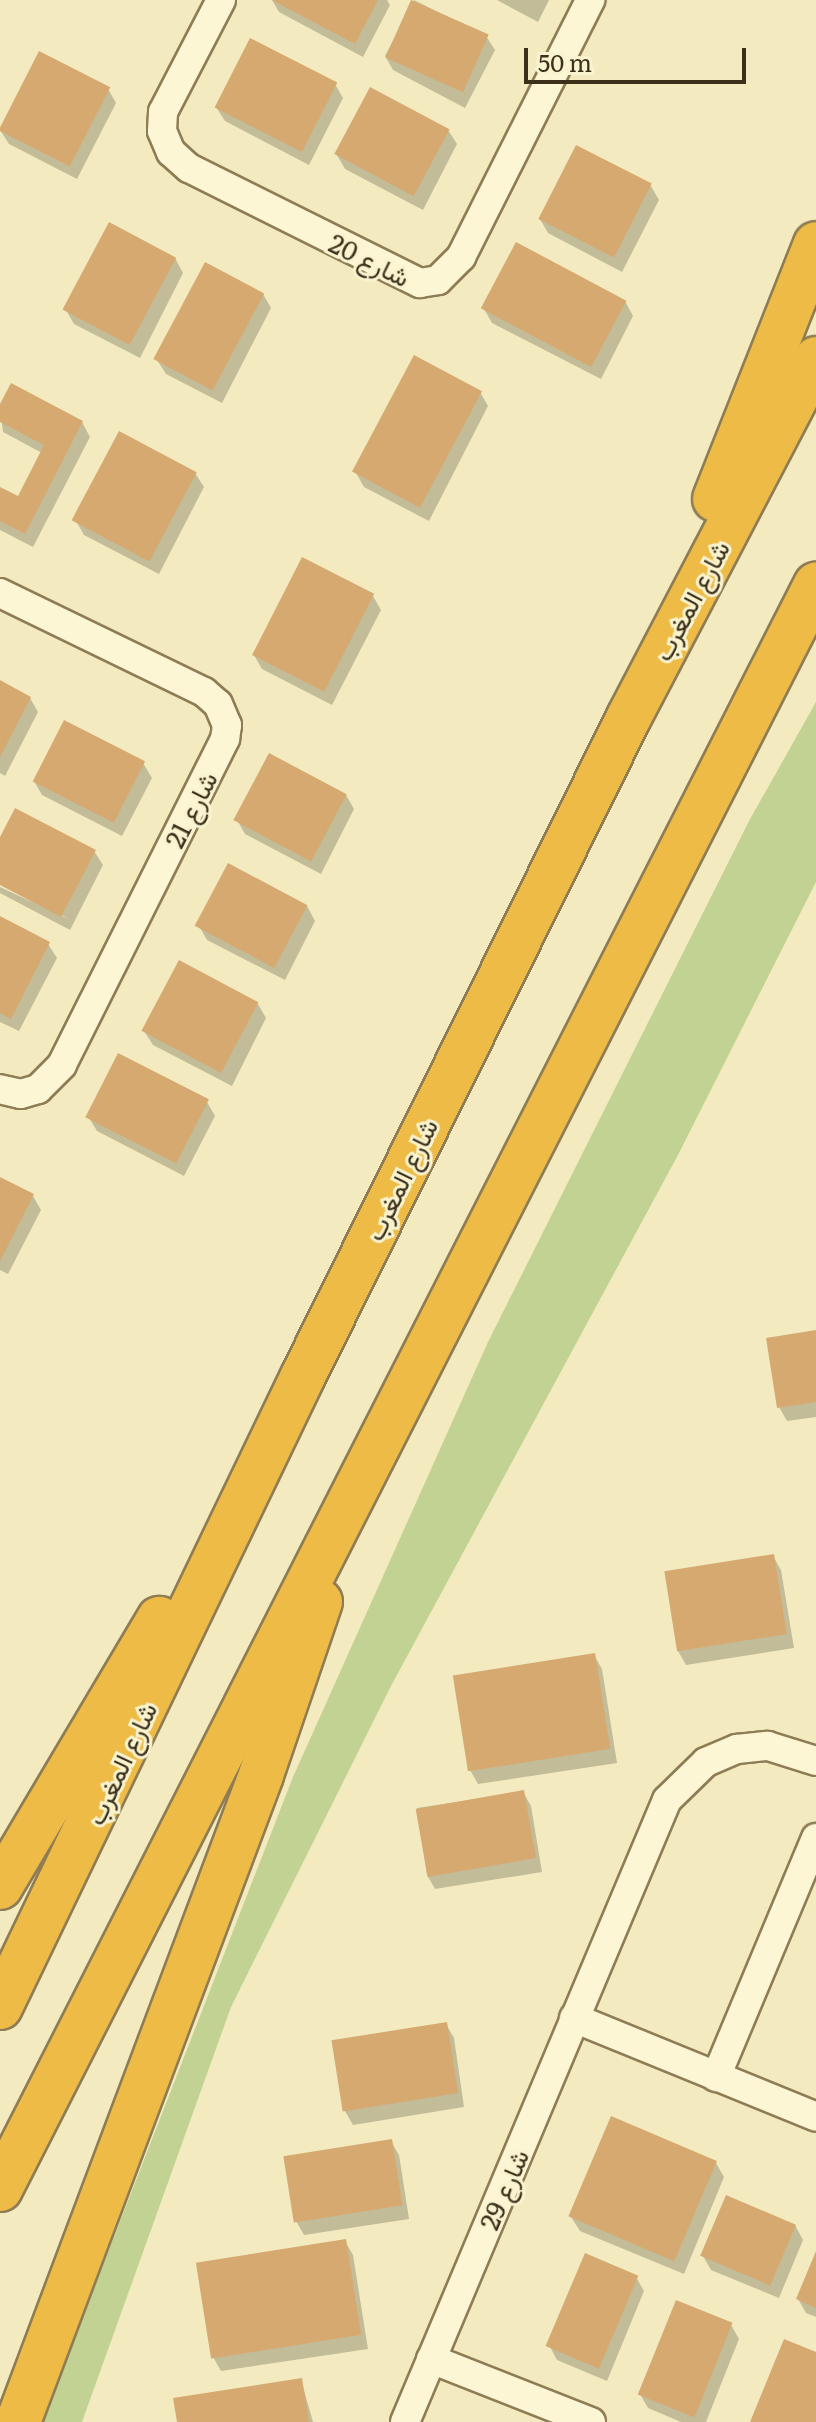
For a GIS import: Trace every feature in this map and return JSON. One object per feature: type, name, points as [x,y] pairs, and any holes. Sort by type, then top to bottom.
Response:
[{"type":"highway","points":[[629,717],[816,244]]},
{"type":"highway","name":"شارع المغرب","points":[[0,2007],[303,1376],[629,717],[816,359]]},
{"type":"highway","points":[[0,2189],[370,1454],[816,585]]},
{"type":"highway","points":[[721,770],[816,612]]},
{"type":"highway","points":[[0,1887],[303,1376]]},
{"type":"highway","points":[[18,2422],[261,1775],[370,1454]]},
{"type":"street","name":"شارع 20","points":[[221,0],[163,112],[162,131],[171,152],[189,168],[405,279],[431,283],[461,257],[590,0]]},
{"type":"street","name":"شارع 21","points":[[0,593],[204,692],[218,704],[227,725],[225,739],[62,1065],[38,1089],[21,1094],[0,1089]]},
{"type":"street","name":"شارع 29","points":[[405,2422],[656,1817],[685,1778],[720,1755],[753,1747],[785,1750],[816,1761]]},
{"type":"street","points":[[716,2077],[816,1838]]},
{"type":"street","points":[[574,2018],[816,2117]]},
{"type":"street","points":[[431,2359],[591,2422]]},
{"type":"green space","points":[[816,702],[816,882],[678,1155],[391,1686],[231,2007],[82,2422],[42,2422],[293,1777],[488,1342],[749,821]]},
{"type":"building","points":[[272,0],[378,0],[355,44]]},
{"type":"building","points":[[411,0],[489,35],[463,92],[385,58]]},
{"type":"building","points":[[250,38],[337,82],[302,152],[215,107]]},
{"type":"building","points":[[39,51],[110,87],[70,167],[0,131]]},
{"type":"building","points":[[370,87],[449,129],[414,196],[334,154]]},
{"type":"building","points":[[576,145],[652,184],[614,258],[538,219]]},
{"type":"building","points":[[109,222],[176,258],[130,345],[63,309]]},
{"type":"building","points":[[516,242],[626,301],[591,367],[481,308]]},
{"type":"building","points":[[205,262],[264,293],[213,391],[153,359]]},
{"type":"building","points":[[414,355],[482,391],[420,508],[352,472]]},
{"type":"building","points":[[11,383],[83,421],[25,534],[0,521],[0,487],[18,496],[44,445],[0,422],[0,404]]},
{"type":"building","points":[[119,431],[197,472],[149,561],[72,520]]},
{"type":"building","points":[[302,557],[374,594],[324,692],[252,655]]},
{"type":"building","points":[[0,680],[31,697],[0,757]]},
{"type":"building","points":[[64,720],[145,761],[114,823],[33,781]]},
{"type":"building","points":[[269,753],[347,794],[311,861],[233,820]]},
{"type":"building","points":[[15,808],[96,850],[61,917],[0,885],[0,837]]},
{"type":"building","points":[[228,863],[307,905],[274,968],[195,926]]},
{"type":"building","points":[[0,916],[50,942],[11,1019],[0,1013]]},
{"type":"building","points":[[179,960],[258,1002],[221,1073],[141,1031]]},
{"type":"building","points":[[118,1053],[209,1099],[176,1163],[85,1117]]},
{"type":"building","points":[[0,1177],[34,1194],[0,1261]]},
{"type":"building","points":[[816,1330],[816,1402],[777,1408],[766,1338]]},
{"type":"building","points":[[774,1554],[787,1634],[677,1651],[664,1571]]},
{"type":"building","points":[[595,1653],[610,1749],[468,1771],[453,1676]]},
{"type":"building","points":[[524,1790],[536,1858],[428,1877],[416,1809]]},
{"type":"building","points":[[447,2022],[458,2093],[343,2111],[331,2040]]},
{"type":"building","points":[[611,2116],[717,2161],[674,2261],[568,2216]]},
{"type":"building","points":[[392,2139],[402,2205],[294,2222],[283,2156]]},
{"type":"building","points":[[726,2195],[796,2225],[770,2285],[700,2256]]},
{"type":"building","points":[[346,2239],[361,2335],[211,2359],[196,2263]]},
{"type":"building","points":[[816,2251],[816,2308],[796,2299]]},
{"type":"building","points":[[585,2253],[638,2276],[599,2369],[546,2346]]},
{"type":"building","points":[[676,2300],[733,2323],[694,2417],[638,2395]]},
{"type":"building","points":[[784,2339],[816,2352],[816,2422],[750,2422]]},
{"type":"building","points":[[302,2378],[309,2422],[177,2422],[173,2398]]}]
